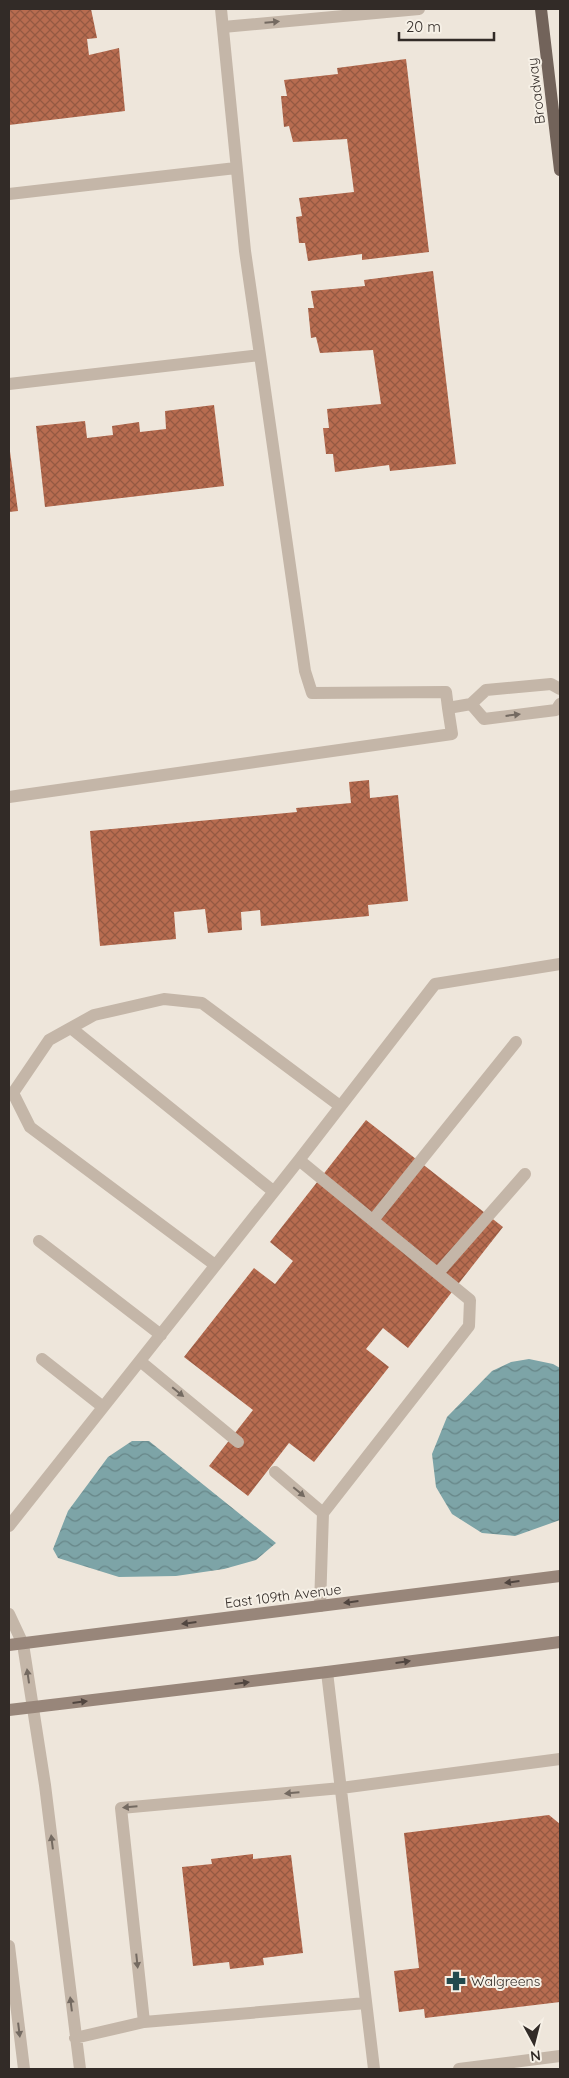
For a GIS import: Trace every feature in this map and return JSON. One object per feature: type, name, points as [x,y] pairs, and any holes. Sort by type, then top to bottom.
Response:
[{"type":"main road","name":"Broadway","points":[[541,9],[560,170]]},
{"type":"main road","name":"East 109th Avenue","points":[[9,1645],[560,1576]]},
{"type":"main road","points":[[9,1710],[560,1642]]},
{"type":"lane","points":[[9,797],[452,734],[446,692],[312,693],[305,671],[245,252],[221,9]]},
{"type":"lane","points":[[223,27],[419,9]]},
{"type":"lane","points":[[9,194],[236,168]]},
{"type":"lane","points":[[9,384],[260,355]]},
{"type":"lane","points":[[448,708],[471,704],[486,690],[551,684],[560,689]]},
{"type":"lane","points":[[471,704],[484,719],[556,710],[560,704]]},
{"type":"lane","points":[[11,1518],[161,1335],[435,984],[560,964]]},
{"type":"lane","points":[[215,1265],[30,1127],[13,1093],[49,1040],[94,1015],[164,999],[202,1003],[340,1106]]},
{"type":"lane","points":[[71,1028],[273,1192]]},
{"type":"lane","points":[[373,1220],[516,1042]]},
{"type":"lane","points":[[299,1160],[470,1300],[469,1326],[323,1513],[320,1606]]},
{"type":"lane","points":[[438,1273],[525,1174]]},
{"type":"lane","points":[[39,1241],[161,1335]]},
{"type":"lane","points":[[42,1359],[103,1407]]},
{"type":"lane","points":[[140,1361],[238,1442]]},
{"type":"lane","points":[[275,1472],[323,1513]]},
{"type":"lane","points":[[9,1614],[23,1644],[45,1785],[80,2069]]},
{"type":"lane","points":[[327,1672],[374,2069]]},
{"type":"lane","points":[[144,2022],[121,1808],[341,1788],[560,1759]]},
{"type":"lane","points":[[9,1946],[24,2069]]},
{"type":"lane","points":[[75,2038],[144,2022],[366,2003]]},
{"type":"lane","points":[[458,2069],[560,2056]]},
{"type":"water","points":[[529,1359],[553,1364],[560,1368],[560,1520],[515,1536],[482,1533],[452,1514],[436,1487],[432,1454],[447,1417],[492,1371],[511,1362]]},
{"type":"water","points":[[132,1441],[149,1441],[276,1543],[256,1560],[224,1569],[176,1576],[119,1577],[58,1558],[53,1549],[68,1511],[108,1457]]},
{"type":"building","points":[[9,9],[91,9],[97,38],[87,39],[89,55],[119,48],[125,111],[9,125]]},
{"type":"building","points":[[406,59],[429,252],[362,260],[362,254],[308,261],[305,243],[299,243],[296,217],[302,216],[299,198],[354,192],[347,139],[293,142],[289,126],[284,127],[281,96],[287,96],[284,80],[338,74],[337,68]]},
{"type":"building","points":[[433,271],[456,464],[390,471],[389,465],[335,472],[333,454],[326,454],[323,428],[329,428],[327,409],[381,404],[373,350],[320,353],[316,337],[311,338],[308,308],[314,308],[311,291],[365,286],[364,280]]},
{"type":"building","points":[[214,405],[224,486],[45,507],[36,426],[85,421],[87,438],[113,435],[112,426],[139,422],[140,432],[166,429],[165,411]]},
{"type":"building","points":[[9,444],[18,511],[9,512]]},
{"type":"building","points":[[369,780],[370,798],[398,795],[408,901],[368,905],[369,916],[261,926],[260,910],[241,912],[242,930],[208,933],[205,909],[174,912],[176,939],[100,946],[90,831],[297,812],[296,808],[351,803],[349,782]]},
{"type":"building","points":[[366,1120],[503,1227],[408,1348],[383,1328],[366,1349],[389,1367],[314,1462],[289,1443],[248,1496],[209,1466],[253,1410],[184,1357],[254,1268],[275,1284],[293,1261],[270,1242]]},
{"type":"building","name":"Walgreens","points":[[549,1815],[560,1824],[560,2002],[425,2018],[424,2009],[399,2012],[394,1971],[419,1968],[404,1833]]},
{"type":"building","points":[[253,1854],[253,1859],[291,1855],[303,1953],[263,1958],[264,1965],[230,1969],[229,1962],[193,1966],[182,1867],[212,1864],[211,1859]]},
{"type":"place","name":"Walgreens","points":[[456,1981]]}]
